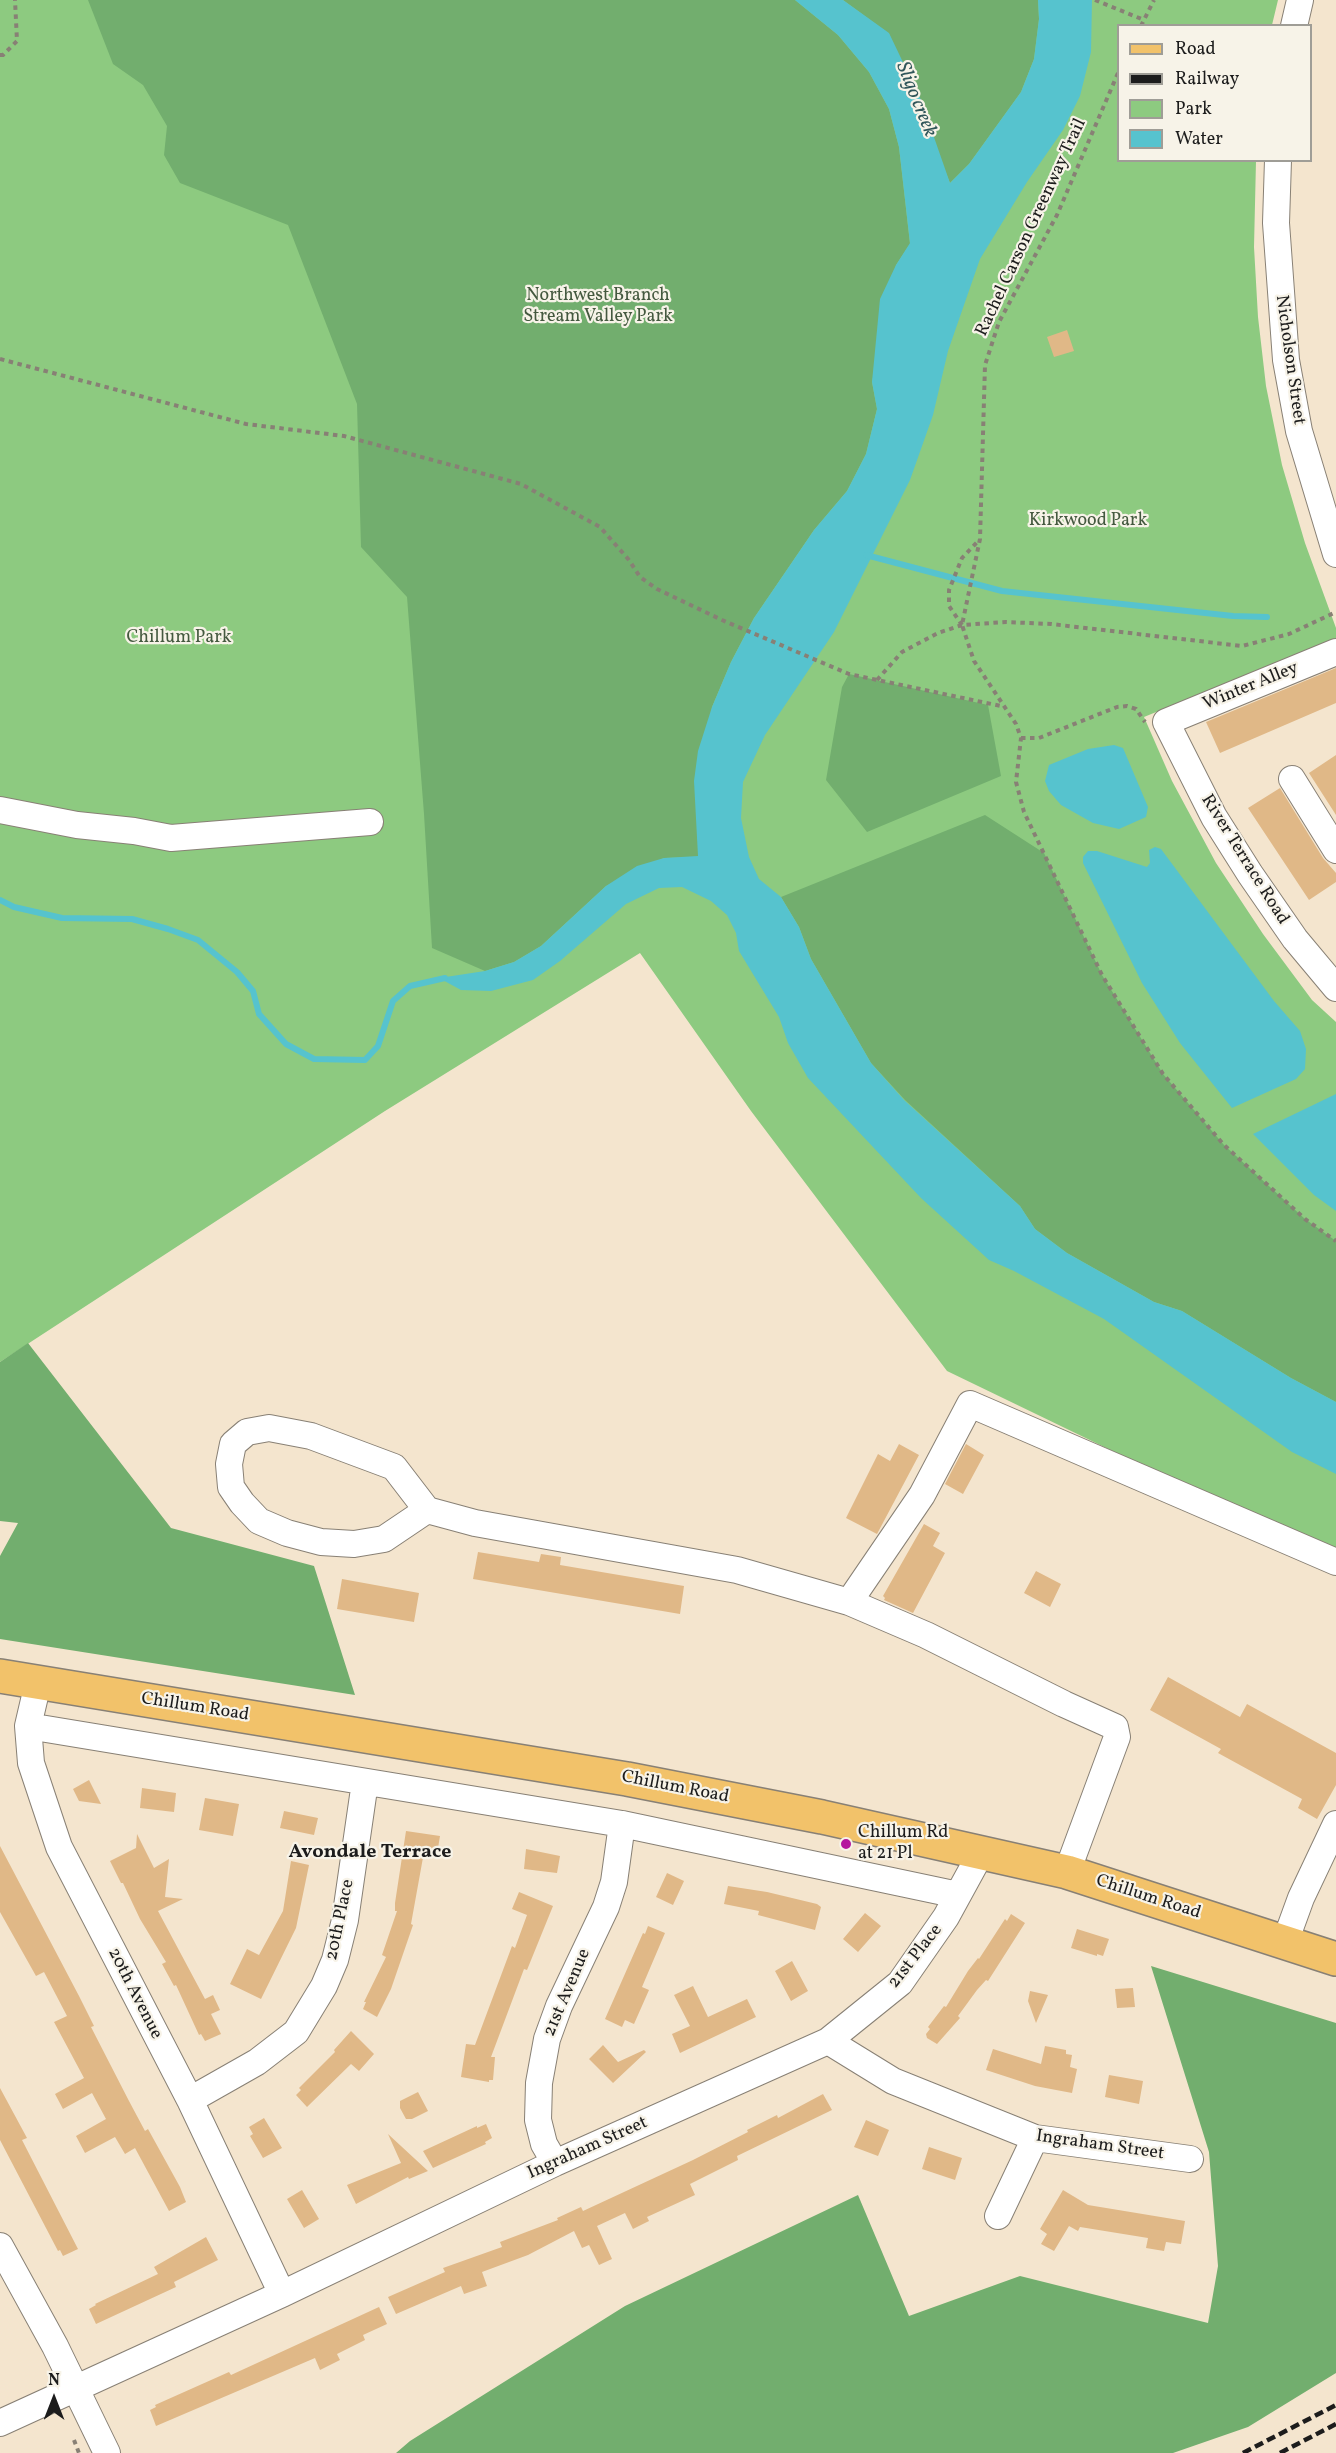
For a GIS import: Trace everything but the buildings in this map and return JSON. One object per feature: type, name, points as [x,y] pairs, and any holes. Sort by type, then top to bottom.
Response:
[{"type":"main road","name":"Chillum Road","points":[[0,1676],[627,1779],[822,1816],[1068,1872],[1336,1959]]},
{"type":"street","points":[[1294,24],[1300,0]]},
{"type":"street","name":"Nicholson Street","points":[[1278,162],[1276,223],[1286,360],[1299,430],[1336,554]]},
{"type":"street","name":"Winter Alley","points":[[1156,722],[1336,652]]},
{"type":"street","name":"River Terrace Road","points":[[1156,722],[1244,864],[1295,939],[1334,983]]},
{"type":"street","points":[[1292,779],[1328,819],[1336,850]]},
{"type":"street","points":[[0,810],[77,825],[134,831],[171,838],[370,822]]},
{"type":"street","points":[[849,1602],[922,1495],[970,1404],[1336,1562]]},
{"type":"street","points":[[427,1510],[384,1539],[354,1544],[321,1542],[286,1533],[259,1521],[231,1487],[229,1464],[233,1444],[247,1432],[268,1428],[311,1436],[394,1467],[427,1510],[475,1523],[737,1570],[849,1602],[926,1635],[1115,1727],[1117,1737],[1068,1872]]},
{"type":"street","name":"20th Avenue","points":[[38,1683],[28,1726],[31,1764],[59,1847],[190,2100],[282,2294]]},
{"type":"street","points":[[28,1726],[622,1824],[958,1895]]},
{"type":"street","name":"20th Place","points":[[190,2100],[257,2062],[296,2032],[324,1986],[335,1960],[345,1920],[365,1782]]},
{"type":"street","name":"21st Avenue","points":[[555,2163],[544,2144],[538,2120],[541,2072],[548,2039],[559,2006],[594,1936],[609,1898],[614,1882],[622,1824]]},
{"type":"street","points":[[1285,1942],[1301,1898],[1336,1824]]},
{"type":"street","name":"21st Place","points":[[828,2041],[900,1983],[946,1917],[981,1853]]},
{"type":"street","name":"Ingraham Street","points":[[0,2423],[282,2294],[555,2163],[828,2041],[893,2081],[1035,2138],[1190,2159]]},
{"type":"street","points":[[998,2217],[1035,2138]]},
{"type":"street","points":[[0,2246],[76,2389],[107,2453]]},
{"type":"path","points":[[0,55],[3,55],[17,41],[15,0]]},
{"type":"path","points":[[1095,0],[1144,20]]},
{"type":"path","points":[[1142,24],[1154,0]]},
{"type":"path","name":"Rachel Carson Greenway Trail","points":[[1021,738],[1016,724],[974,661],[962,625],[980,540],[985,365],[999,322],[1057,215],[1117,78]]},
{"type":"path","points":[[0,359],[224,419],[246,424],[344,436],[521,484],[600,527],[629,560],[640,577],[657,589],[722,620],[849,674],[1002,706]]},
{"type":"path","points":[[962,625],[949,606],[950,590],[962,558],[980,540]]},
{"type":"path","points":[[877,680],[902,652],[938,633],[962,625],[1006,622],[1051,624],[1242,646],[1288,634],[1336,612]]},
{"type":"path","points":[[1156,722],[1136,709],[1127,706],[1117,707],[1039,738],[1021,738],[1016,782],[1024,812],[1102,975],[1163,1074],[1224,1145],[1305,1219],[1336,1241]]},
{"type":"path","points":[[70,2432],[79,2453]]},
{"type":"green space","name":"Northwest Branch Stream Valley Park","points":[[0,0],[1278,0],[1272,24],[1117,24],[1117,162],[1256,162],[1254,247],[1258,317],[1266,386],[1282,465],[1305,543],[1336,628],[1336,638],[1144,717],[1172,781],[1216,863],[1263,934],[1312,1000],[1336,1022],[1336,1559],[947,1371],[751,1111],[640,953],[385,1111],[0,1362]]},
{"type":"green space","points":[[88,0],[795,0],[838,35],[869,72],[889,109],[899,147],[910,244],[896,265],[872,382],[877,409],[866,454],[847,491],[814,530],[754,618],[731,662],[712,707],[697,827],[699,857],[664,858],[606,886],[541,946],[514,962],[485,971],[432,948],[407,597],[361,547],[357,404],[288,225],[180,183],[164,155],[167,126],[143,85],[113,64]]},
{"type":"green space","points":[[843,0],[1038,0],[1039,19],[1034,59],[1021,92],[969,164],[950,183],[889,34]]},
{"type":"green space","points":[[849,674],[988,705],[1001,776],[867,832],[826,780],[842,687]]},
{"type":"green space","points":[[985,815],[1044,853],[1102,975],[1163,1074],[1224,1145],[1305,1219],[1336,1241],[1336,1402],[1291,1378],[1182,1311],[1154,1302],[1067,1253],[1035,1229],[1020,1206],[905,1100],[871,1063],[811,959],[799,927],[781,897]]},
{"type":"green space","points":[[28,1343],[171,1528],[314,1566],[355,1695],[0,1639],[0,1556],[18,1523],[0,1521],[0,1362]]},
{"type":"green space","points":[[1151,1966],[1336,2023],[1336,2373],[1248,2427],[1173,2453],[396,2453],[410,2441],[625,2306],[858,2195],[909,2316],[1020,2276],[1208,2323],[1218,2266],[1209,2152]]},
{"type":"water","name":"Sligo creek","points":[[795,0],[843,0],[889,33],[921,100],[950,183],[969,164],[1021,92],[1034,59],[1039,19],[1038,0],[1092,0],[1091,52],[1080,96],[1063,130],[1027,182],[980,259],[948,351],[933,415],[910,480],[834,632],[765,735],[743,782],[741,818],[749,857],[759,879],[781,897],[799,927],[811,959],[871,1063],[904,1100],[1020,1206],[1035,1229],[1067,1253],[1154,1302],[1182,1311],[1291,1378],[1336,1402],[1336,1474],[1292,1452],[1104,1319],[989,1260],[921,1198],[808,1078],[788,1043],[779,1017],[739,951],[736,933],[727,915],[711,901],[682,887],[659,888],[626,904],[560,961],[533,980],[491,991],[461,990],[439,978],[485,971],[514,962],[541,946],[606,886],[637,866],[664,858],[698,856],[694,781],[698,751],[712,707],[731,662],[754,618],[814,530],[847,491],[866,454],[877,409],[872,382],[880,299],[896,265],[910,243],[899,147],[889,109],[869,72],[838,35]]},
{"type":"water","points":[[1114,745],[1123,748],[1148,807],[1146,817],[1119,829],[1093,823],[1061,805],[1049,791],[1045,781],[1049,765],[1088,749]]},
{"type":"water","points":[[1155,847],[1161,849],[1274,1001],[1300,1031],[1306,1049],[1305,1069],[1296,1079],[1232,1108],[1180,1043],[1142,983],[1083,863],[1083,857],[1088,851],[1097,851],[1147,867],[1150,863],[1149,850]]},
{"type":"water","points":[[1336,1094],[1336,1211],[1314,1195],[1253,1134]]},
{"type":"waterway","points":[[866,555],[1002,591],[1233,616],[1267,617]]},
{"type":"waterway","points":[[0,900],[14,907],[62,918],[132,919],[198,940],[237,972],[253,991],[259,1014],[286,1044],[314,1059],[365,1060],[378,1046],[393,1001],[410,986],[445,978]]},
{"type":"railway","points":[[1243,2453],[1336,2405]]},
{"type":"railway","points":[[1280,2453],[1336,2424]]},
{"type":"place","name":"Chillum Rd at 21 Pl","points":[[846,1844]]},
{"type":"district","name":"Avondale Terrace","points":[[370,1853]]},
{"type":"park label","name":"Kirkwood Park","points":[[1088,522]]},
{"type":"park label","name":"Chillum Park","points":[[179,639]]}]
